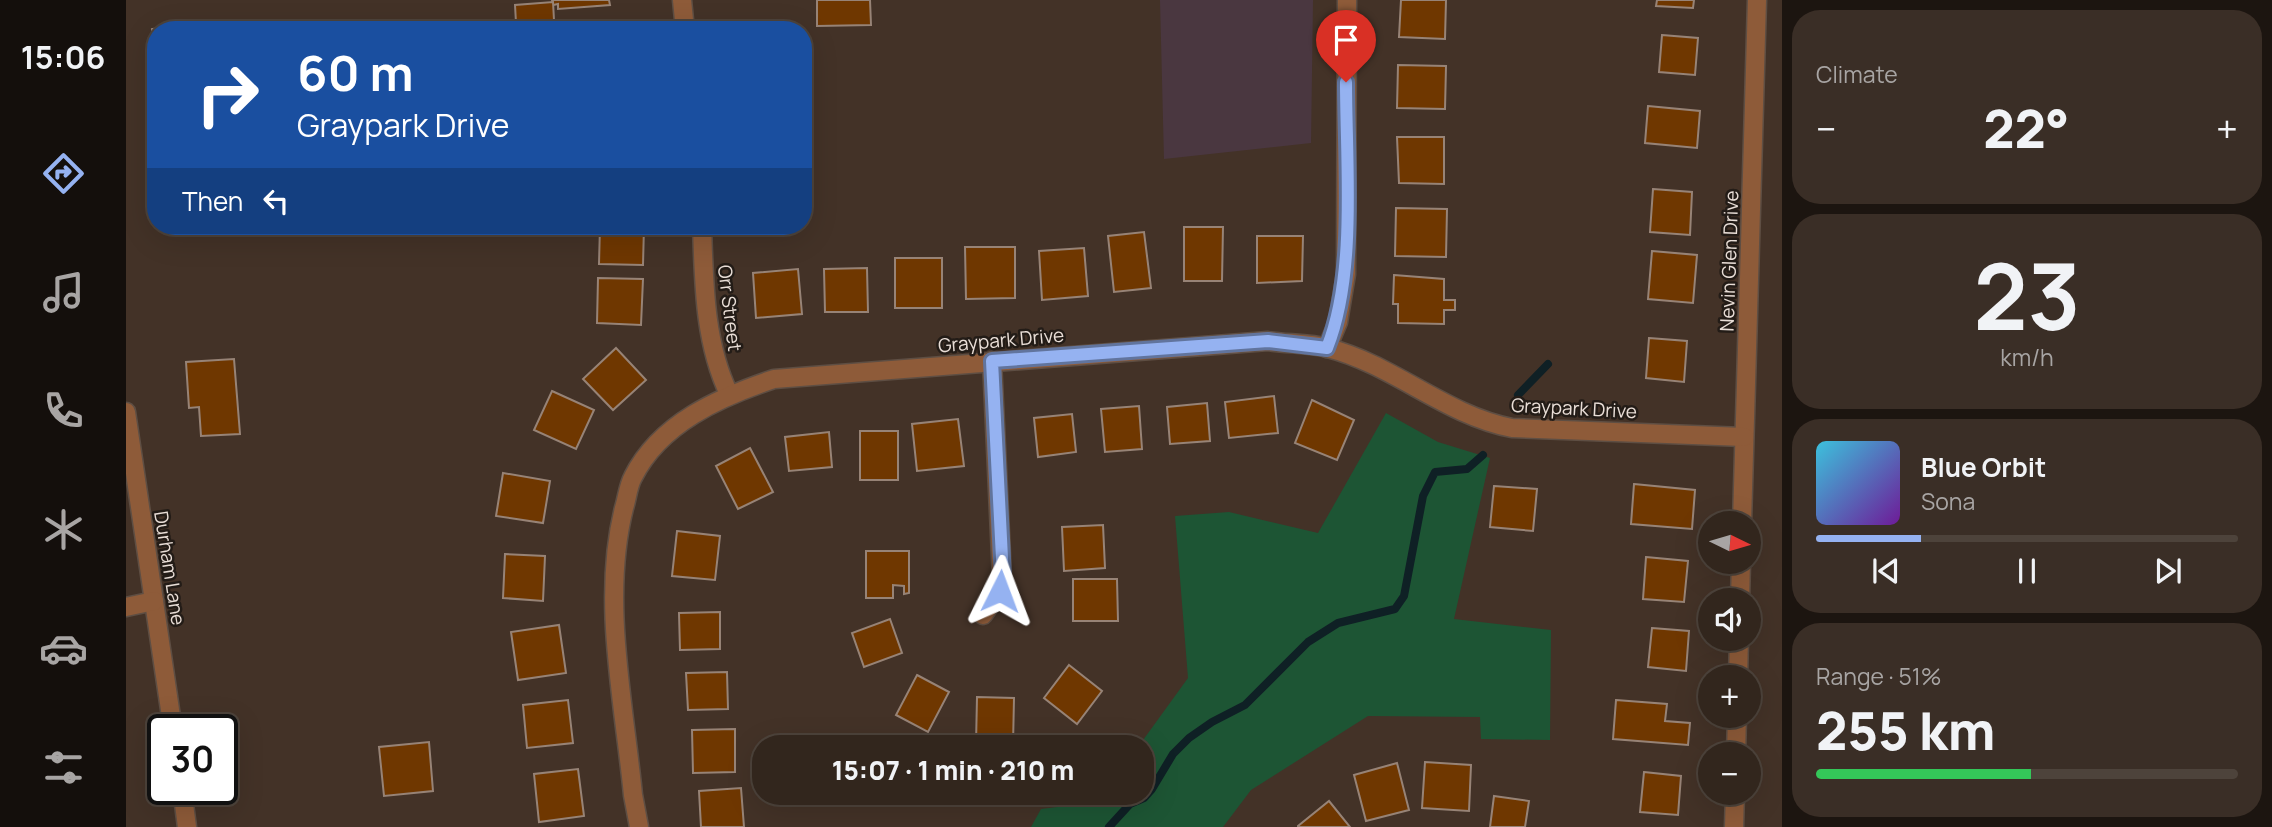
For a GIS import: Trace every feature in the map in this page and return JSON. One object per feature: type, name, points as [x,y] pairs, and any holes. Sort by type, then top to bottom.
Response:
[{"type":"street","points":[[682,0],[684,21]]},
{"type":"street","points":[[1327,348],[1338,322],[1346,274],[1347,0]]},
{"type":"street","name":"Nevin Glen Drive","points":[[1742,511],[1757,0]]},
{"type":"street","name":"Orr Street","points":[[702,235],[705,296],[716,365],[729,394]]},
{"type":"street","name":"Graypark Drive","points":[[639,827],[633,795],[612,592],[616,539],[632,478],[659,443],[705,405],[729,394],[774,379],[1268,341],[1327,348],[1379,369],[1484,422],[1512,428],[1744,437]]},
{"type":"street","points":[[983,615],[1000,591],[1003,578],[992,361]]},
{"type":"street","name":"Durham Lane","points":[[126,412],[171,714]]},
{"type":"street","points":[[126,607],[154,601]]},
{"type":"street","points":[[184,805],[187,827]]},
{"type":"street","points":[[1734,827],[1735,805]]},
{"type":"shaded area","points":[[1160,0],[1313,0],[1311,143],[1164,159]]},
{"type":"green space","points":[[1386,413],[1438,442],[1490,458],[1454,619],[1551,630],[1550,740],[1481,739],[1480,717],[1368,716],[1251,790],[1223,827],[1031,827],[1041,809],[1074,805],[1154,805],[1154,735],[1147,735],[1188,678],[1175,516],[1229,512],[1318,533]]},
{"type":"building","points":[[552,0],[609,0],[610,5],[558,9],[558,4],[553,5]]},
{"type":"building","points":[[817,0],[870,0],[871,25],[817,26]]},
{"type":"building","points":[[1401,0],[1446,0],[1445,39],[1399,37]]},
{"type":"building","points":[[1657,0],[1694,0],[1693,8],[1656,6]]},
{"type":"building","points":[[553,2],[554,20],[516,21],[515,5]]},
{"type":"building","points":[[1662,35],[1698,38],[1695,75],[1659,72]]},
{"type":"building","points":[[1398,65],[1446,66],[1445,109],[1397,108]]},
{"type":"building","points":[[1648,106],[1700,111],[1697,148],[1645,143]]},
{"type":"building","points":[[1397,137],[1444,137],[1444,184],[1399,183]]},
{"type":"building","points":[[1653,189],[1692,192],[1690,235],[1650,232]]},
{"type":"building","points":[[1396,208],[1447,209],[1446,257],[1395,256]]},
{"type":"building","points":[[1184,227],[1223,227],[1222,281],[1184,281]]},
{"type":"building","points":[[1144,232],[1151,288],[1114,292],[1108,236]]},
{"type":"building","points":[[600,235],[644,235],[643,265],[599,264]]},
{"type":"building","points":[[1257,236],[1303,236],[1302,281],[1257,283]]},
{"type":"building","points":[[965,247],[1015,247],[1015,298],[966,299]]},
{"type":"building","points":[[1084,248],[1088,296],[1042,300],[1039,251]]},
{"type":"building","points":[[1652,251],[1697,255],[1693,303],[1648,299]]},
{"type":"building","points":[[895,258],[942,258],[942,308],[895,308]]},
{"type":"building","points":[[867,268],[868,312],[825,312],[824,269]]},
{"type":"building","points":[[798,269],[802,314],[756,318],[753,273]]},
{"type":"building","points":[[1394,275],[1444,279],[1444,300],[1455,300],[1455,310],[1444,310],[1444,324],[1398,323],[1398,304],[1393,304]]},
{"type":"building","points":[[598,278],[643,279],[641,325],[597,323]]},
{"type":"building","points":[[1649,338],[1687,341],[1684,382],[1646,378]]},
{"type":"building","points":[[616,348],[646,380],[613,410],[583,379]]},
{"type":"building","points":[[234,359],[240,434],[201,436],[199,407],[189,408],[186,362]]},
{"type":"building","points":[[552,391],[594,410],[576,449],[534,430]]},
{"type":"building","points":[[1274,396],[1278,433],[1229,438],[1225,402]]},
{"type":"building","points":[[1312,400],[1354,420],[1337,460],[1295,443]]},
{"type":"building","points":[[1207,403],[1210,441],[1170,444],[1167,407]]},
{"type":"building","points":[[1139,406],[1142,449],[1105,452],[1101,409]]},
{"type":"building","points":[[1072,414],[1076,452],[1038,457],[1034,418]]},
{"type":"building","points":[[958,419],[964,466],[917,471],[912,424]]},
{"type":"building","points":[[860,431],[898,431],[898,480],[860,480]]},
{"type":"building","points":[[829,432],[832,467],[789,471],[785,437]]},
{"type":"building","points":[[750,448],[773,492],[738,509],[716,466]]},
{"type":"building","points":[[503,473],[550,481],[543,523],[496,516]]},
{"type":"building","points":[[1634,484],[1695,490],[1692,529],[1631,524]]},
{"type":"building","points":[[1494,486],[1537,489],[1533,531],[1490,527]]},
{"type":"building","points":[[1103,525],[1105,568],[1064,571],[1062,527]]},
{"type":"building","points":[[677,531],[720,536],[715,580],[672,576]]},
{"type":"building","points":[[866,551],[909,551],[909,593],[904,594],[904,586],[893,585],[893,598],[866,598]]},
{"type":"building","points":[[505,554],[545,556],[543,601],[503,598]]},
{"type":"building","points":[[1646,557],[1688,561],[1684,602],[1643,599]]},
{"type":"building","points":[[1073,579],[1117,579],[1118,621],[1073,621]]},
{"type":"building","points":[[720,612],[720,649],[680,650],[679,613]]},
{"type":"building","points":[[890,619],[902,653],[864,667],[852,633]]},
{"type":"building","points":[[559,625],[566,673],[518,680],[511,632]]},
{"type":"building","points":[[1652,628],[1689,631],[1686,671],[1648,667]]},
{"type":"building","points":[[1069,665],[1102,691],[1077,724],[1044,698]]},
{"type":"building","points":[[727,672],[728,709],[688,710],[686,673]]},
{"type":"building","points":[[917,675],[949,692],[928,732],[896,715]]},
{"type":"building","points":[[977,697],[1014,698],[1013,735],[976,735]]},
{"type":"building","points":[[568,700],[573,743],[527,748],[523,705]]},
{"type":"building","points":[[1616,700],[1667,704],[1665,721],[1690,723],[1688,745],[1613,739]]},
{"type":"building","points":[[735,729],[735,772],[693,773],[692,730]]},
{"type":"building","points":[[429,742],[433,791],[384,796],[379,747]]},
{"type":"building","points":[[1425,762],[1471,765],[1469,811],[1422,808]]},
{"type":"building","points":[[1397,763],[1409,810],[1366,821],[1354,775]]},
{"type":"building","points":[[578,769],[584,816],[539,822],[534,774]]},
{"type":"building","points":[[1644,772],[1681,776],[1678,815],[1640,812]]},
{"type":"building","points":[[741,788],[744,827],[701,827],[699,791]]},
{"type":"building","points":[[1494,796],[1529,801],[1525,827],[1490,827]]},
{"type":"building","points":[[1329,801],[1350,827],[1298,827],[1298,826]]},
{"type":"waterway","points":[[1518,395],[1548,364]]},
{"type":"waterway","points":[[1109,827],[1130,804],[1144,798],[1173,754],[1189,738],[1212,722],[1245,705],[1308,642],[1338,623],[1395,609],[1404,596],[1423,496],[1435,472],[1467,469],[1483,455]]},
{"type":"route","points":[[1000,591],[1003,578],[992,361],[1268,341],[1327,348],[1338,322],[1346,274],[1346,82]]}]
